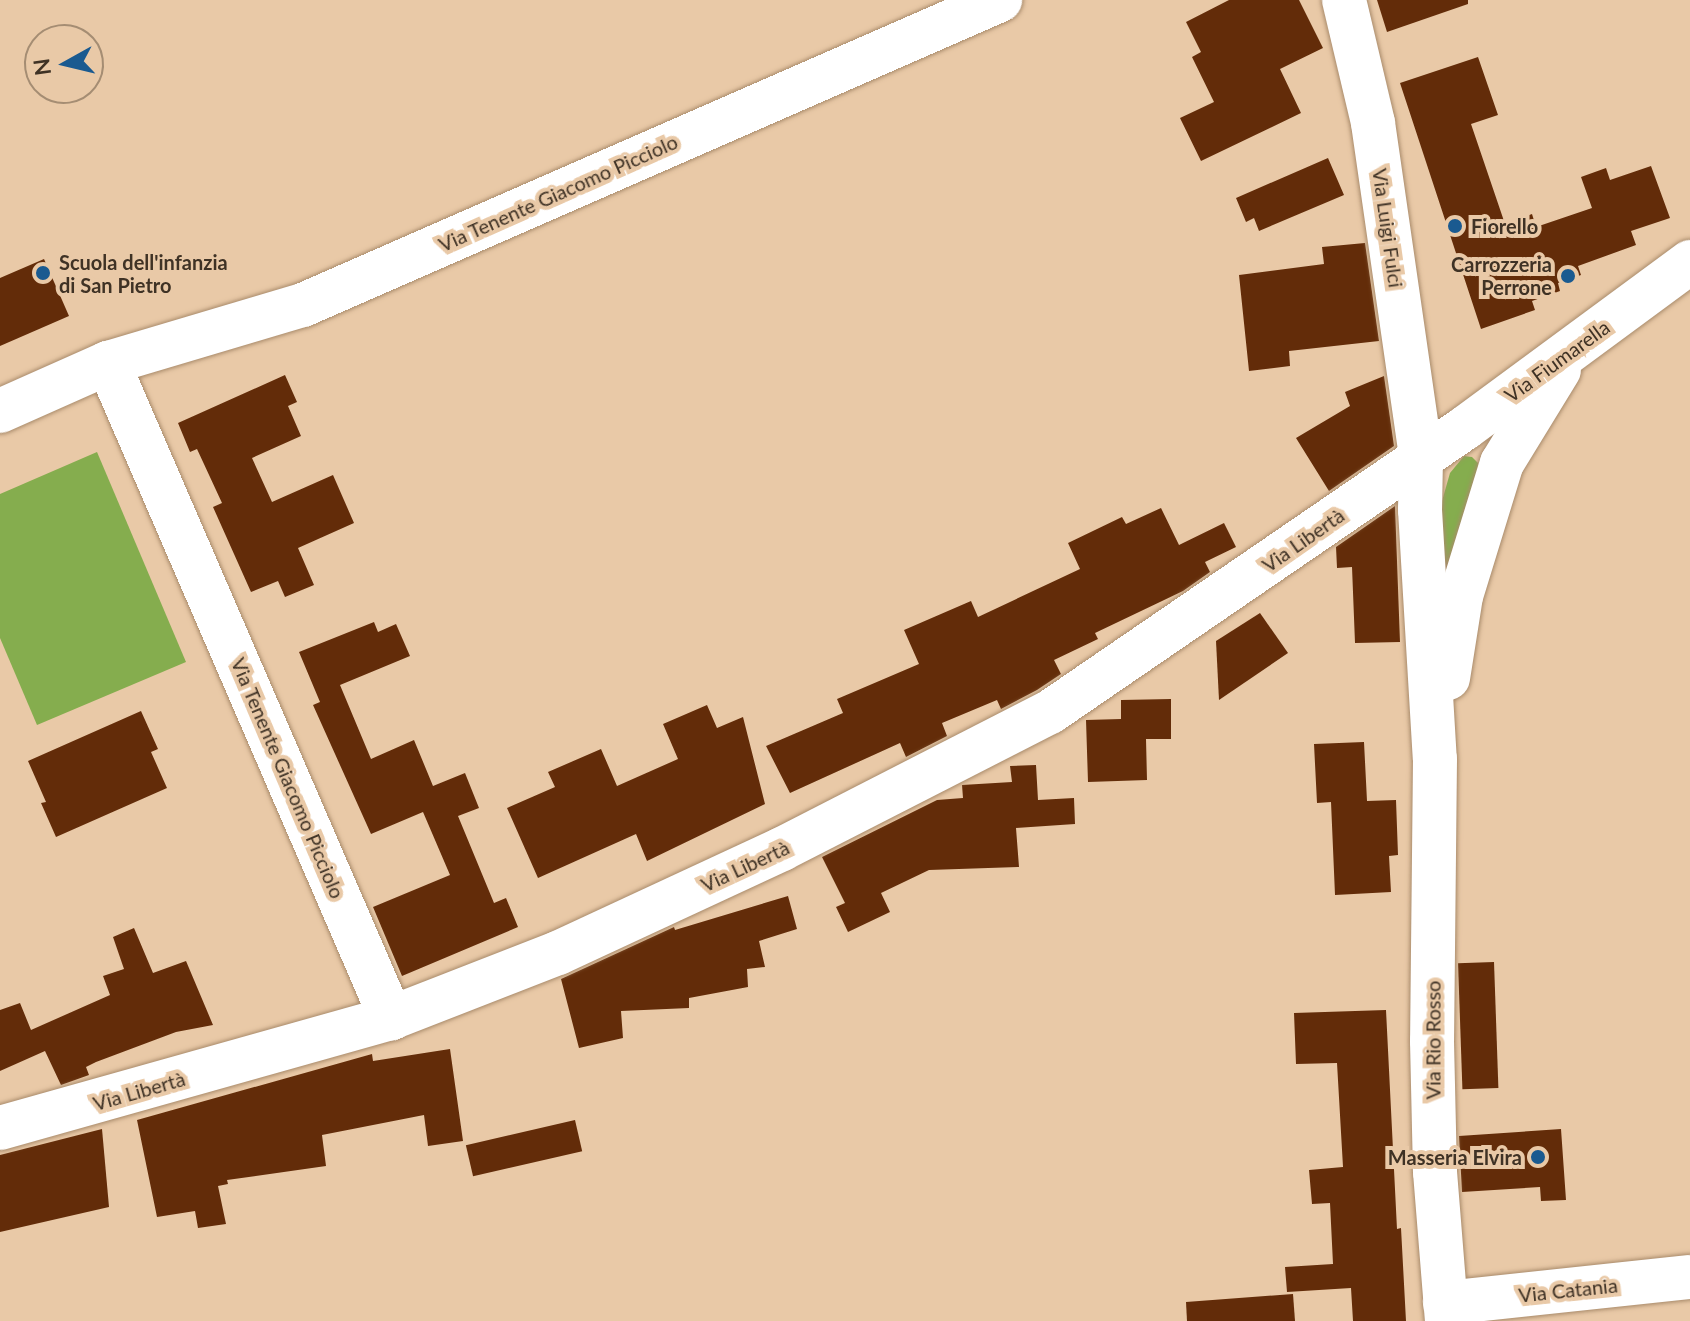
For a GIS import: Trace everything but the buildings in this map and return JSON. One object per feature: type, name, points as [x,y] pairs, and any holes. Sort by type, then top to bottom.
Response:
[{"type":"street","name":"Via Tenente Giacomo Picciolo","points":[[0,411],[108,363],[303,305],[1000,0]]},
{"type":"street","name":"Via Luigi Fulci","points":[[1344,0],[1373,123],[1421,458],[1420,510],[1435,759]]},
{"type":"street","name":"Via Fiumarella","points":[[1421,458],[1569,354],[1690,262]]},
{"type":"street","points":[[1435,759],[1461,596],[1502,463],[1569,354]]},
{"type":"street","name":"Via Tenente Giacomo Picciolo","points":[[108,363],[391,1018]]},
{"type":"street","points":[[1465,428],[1488,438],[1502,463]]},
{"type":"street","name":"Via Libertà","points":[[0,1128],[391,1018],[558,953],[768,856],[1050,712],[1421,458]]},
{"type":"street","name":"Via Rio Rosso","points":[[1435,759],[1432,1041],[1435,1172],[1446,1312]]},
{"type":"street","name":"Via Catania","points":[[1446,1312],[1690,1277]]},
{"type":"green space","points":[[97,452],[186,662],[37,725],[0,638],[0,494]]},
{"type":"green space","points":[[1464,456],[1472,457],[1478,463],[1478,471],[1443,583],[1440,508],[1450,473]]},
{"type":"place","name":"Fiorello","points":[[1455,226]]},
{"type":"place","name":"Scuola dell'infanzia di San Pietro","points":[[43,273]]},
{"type":"place","name":"Carrozzeria Perrone","points":[[1568,276]]},
{"type":"place","name":"Masseria Elvira","points":[[1538,1157]]}]
